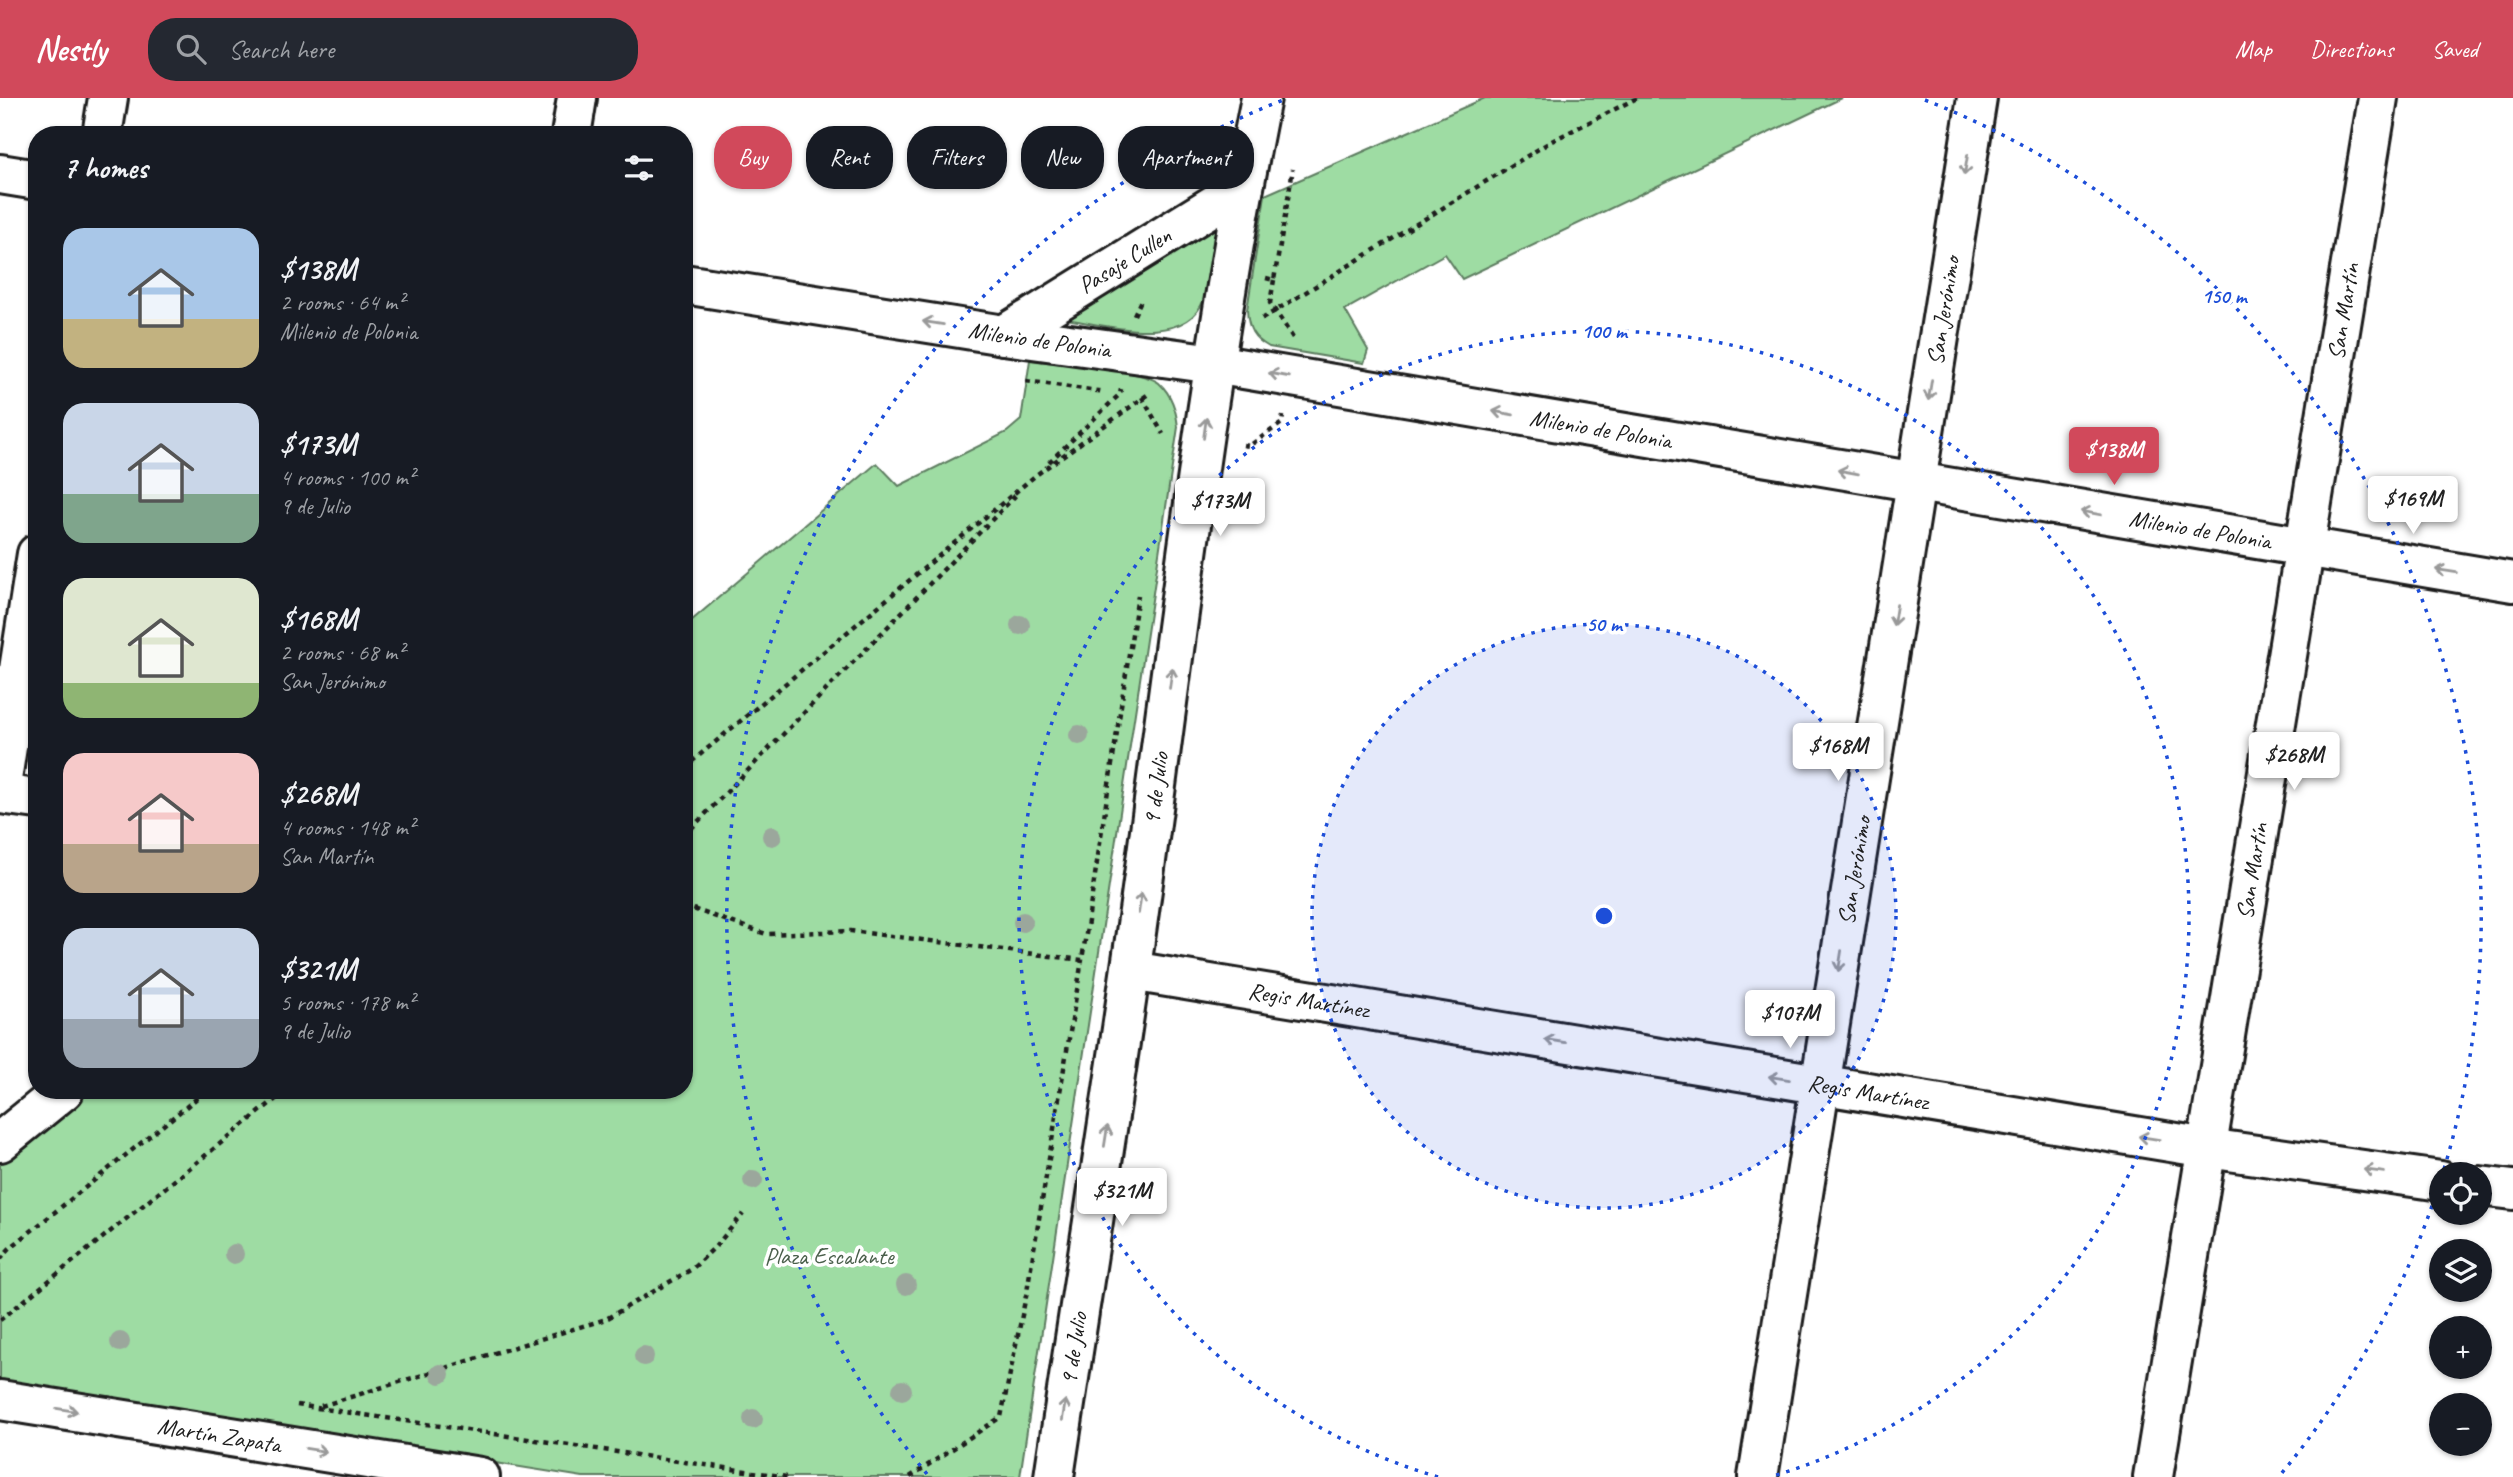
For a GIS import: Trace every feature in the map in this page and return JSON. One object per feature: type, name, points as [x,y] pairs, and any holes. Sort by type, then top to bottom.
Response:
[{"type":"street","points":[[103,126],[108,98]]},
{"type":"street","points":[[572,126],[577,98]]},
{"type":"street","name":"9 de Julio","points":[[1254,133],[1261,98]]},
{"type":"street","name":"San Jerónimo","points":[[1758,1477],[1976,98]]},
{"type":"street","name":"San Martín","points":[[2152,1477],[2378,98]]},
{"type":"street","points":[[0,174],[28,179]]},
{"type":"street","name":"Pasaje Cullen","points":[[1004,335],[1240,189]]},
{"type":"street","name":"9 de Julio","points":[[1054,1477],[1131,971],[1209,358],[1230,272],[1243,189]]},
{"type":"street","name":"Milenio de Polonia","points":[[693,285],[1004,335],[1126,352],[1209,358],[1916,483],[2513,582]]},
{"type":"street","points":[[28,612],[0,793],[28,798]]},
{"type":"street","name":"Regis Martínez","points":[[1131,971],[2207,1148],[2429,1179]]},
{"type":"street","points":[[0,1142],[53,1099]]},
{"type":"street","points":[[2492,1188],[2513,1191]]},
{"type":"street","name":"Martín Zapata","points":[[0,1400],[356,1467],[480,1477]]},
{"type":"path","points":[[693,760],[1035,475],[1143,397],[1550,142],[1637,98]]},
{"type":"path","points":[[1230,272],[1274,280],[1293,169]]},
{"type":"path","points":[[693,827],[1035,475],[1120,394],[1132,319],[1144,294]]},
{"type":"path","points":[[1026,382],[1143,397]]},
{"type":"path","points":[[1143,397],[1163,434],[1161,447]]},
{"type":"path","points":[[910,1477],[1001,1417],[1027,1291],[1082,960],[1140,582]]},
{"type":"path","points":[[693,909],[766,933],[851,931],[1082,960]]},
{"type":"path","points":[[0,1259],[10,1248],[196,1099]]},
{"type":"path","points":[[0,1320],[276,1099]]},
{"type":"path","points":[[316,1407],[606,1319],[692,1269],[743,1214]]},
{"type":"path","points":[[289,1404],[788,1477]]},
{"type":"green space","points":[[1485,98],[1842,98],[1462,279],[1445,254],[1345,310],[1368,350],[1364,363],[1269,347],[1259,340],[1250,328],[1247,310],[1265,195]]},
{"type":"green space","points":[[1216,224],[1204,299],[1195,314],[1180,324],[1163,329],[1143,330],[1066,319]]},
{"type":"green space","name":"Plaza Escalante","points":[[1030,360],[1118,371],[1150,378],[1159,383],[1170,398],[1178,427],[1020,1477],[583,1477],[0,1384],[0,1161],[76,1099],[693,1099],[693,619],[877,463],[899,486],[1007,432],[1021,420]]}]
